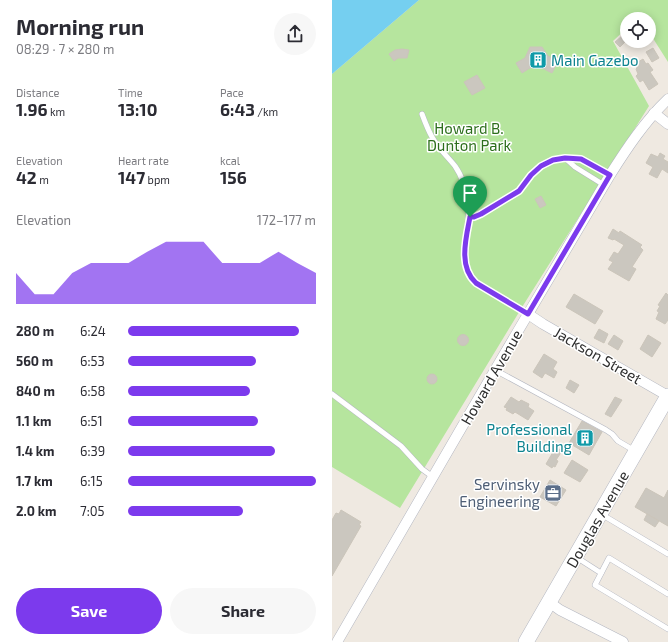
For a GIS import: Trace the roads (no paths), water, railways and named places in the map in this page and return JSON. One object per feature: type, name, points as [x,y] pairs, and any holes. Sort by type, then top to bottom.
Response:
[{"type":"street","name":"Howard Avenue","points":[[337,642],[610,175],[628,147],[654,113],[668,99]]},
{"type":"street","points":[[654,113],[668,124]]},
{"type":"street","name":"Jackson Street","points":[[528,314],[668,396]]},
{"type":"street","name":"Douglas Avenue","points":[[526,642],[668,396]]},
{"type":"street","points":[[549,602],[560,610],[623,642]]},
{"type":"lane","points":[[422,114],[431,136],[456,167],[468,202],[470,217],[465,244],[465,265],[470,277],[476,283],[528,314]]},
{"type":"lane","points":[[470,217],[481,214],[519,191],[531,175],[541,166],[553,160],[565,158],[581,159],[610,175]]},
{"type":"lane","points":[[565,158],[575,167],[604,185]]},
{"type":"lane","points":[[495,370],[612,434],[618,441],[636,451]]},
{"type":"lane","points":[[332,394],[401,446],[422,469],[433,477]]},
{"type":"lane","points":[[600,514],[668,554]]},
{"type":"lane","points":[[575,556],[601,573]]},
{"type":"lane","points":[[668,594],[609,558],[595,585],[668,629]]},
{"type":"water","points":[[332,0],[419,0],[332,74]]},
{"type":"place","name":"Main Gazebo","points":[[538,60]]},
{"type":"place","name":"Professional Building","points":[[585,438]]},
{"type":"place","name":"Servinsky Engineering","points":[[553,493]]},
{"type":"park label","name":"Howard B. Dunton Park","points":[[469,136]]}]
